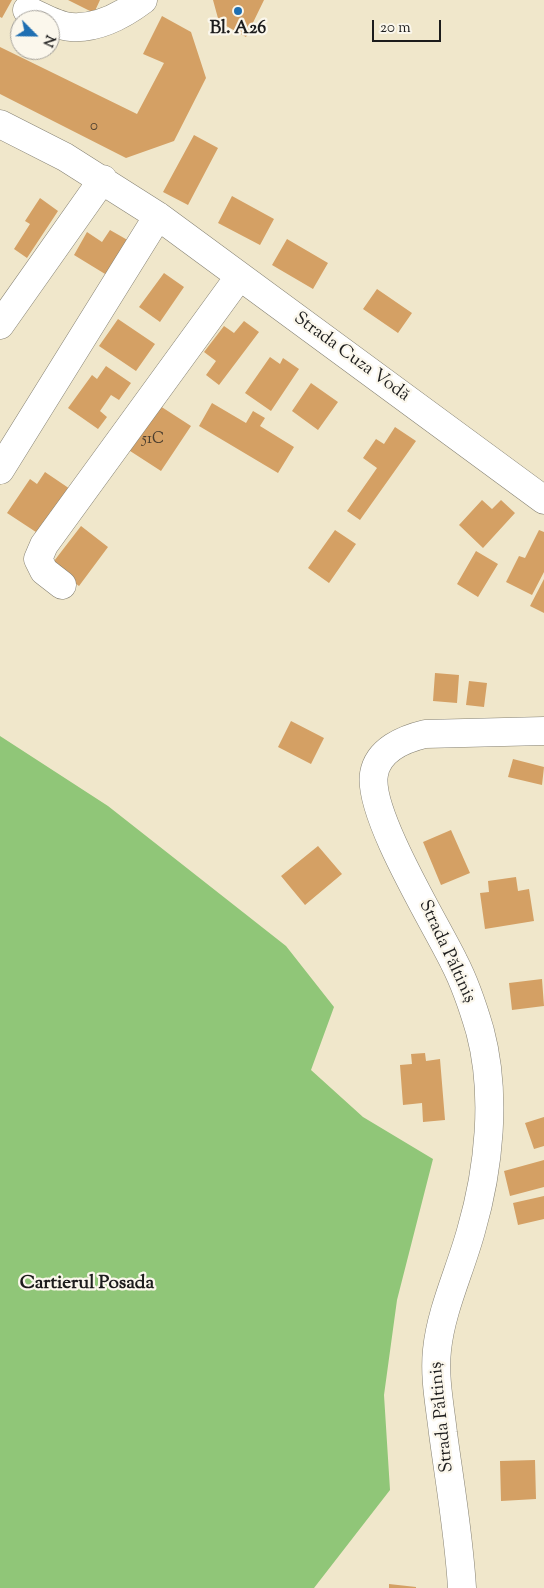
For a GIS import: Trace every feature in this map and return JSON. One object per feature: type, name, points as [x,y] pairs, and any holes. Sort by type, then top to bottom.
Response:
[{"type":"street","points":[[60,23],[70,27],[91,26],[125,14],[144,0]]},
{"type":"street","name":"Strada Cuza Vodă","points":[[0,124],[102,179],[158,216],[544,500]]},
{"type":"street","points":[[0,325],[102,179]]},
{"type":"street","points":[[0,470],[158,216]]},
{"type":"street","points":[[62,586],[44,571],[38,559],[44,545],[238,276]]},
{"type":"street","name":"Strada Păltiniș","points":[[462,1588],[460,1551],[437,1384],[437,1351],[443,1318],[472,1231],[484,1173],[488,1094],[485,1058],[468,990],[393,844],[377,806],[373,788],[374,772],[386,753],[399,742],[419,736],[544,731]]},
{"type":"green space","points":[[0,736],[108,806],[286,946],[334,1007],[311,1070],[363,1117],[433,1159],[397,1300],[384,1395],[390,1490],[314,1588],[0,1588]]},
{"type":"building","points":[[0,0],[12,0],[2,18],[0,17]]},
{"type":"building","points":[[68,0],[100,0],[94,13]]},
{"type":"building","name":"Bl. A26","points":[[213,0],[264,0],[246,37],[219,22]]},
{"type":"building","points":[[162,16],[191,32],[206,78],[174,141],[126,158],[0,94],[0,47],[10,52],[10,60],[27,60],[137,114],[164,63],[143,54]]},
{"type":"building","points":[[194,135],[218,148],[188,205],[163,192]]},
{"type":"building","points":[[232,196],[274,219],[260,245],[218,223]]},
{"type":"building","points":[[40,198],[58,211],[27,258],[14,249],[30,224],[25,221]]},
{"type":"building","points":[[110,230],[131,242],[110,277],[74,255],[87,232],[102,242]]},
{"type":"building","points":[[287,239],[328,263],[313,289],[272,265]]},
{"type":"building","points":[[164,273],[184,287],[160,322],[139,307]]},
{"type":"building","points":[[377,289],[412,313],[398,333],[363,309]]},
{"type":"building","points":[[118,319],[155,344],[136,371],[99,346]]},
{"type":"building","points":[[244,321],[259,332],[219,385],[206,375],[216,361],[204,352],[224,326],[234,333]]},
{"type":"building","points":[[270,357],[280,364],[283,358],[299,369],[271,411],[245,393]]},
{"type":"building","points":[[106,366],[131,383],[119,400],[111,395],[100,411],[107,417],[98,429],[68,408],[92,375],[97,379]]},
{"type":"building","points":[[311,383],[338,402],[318,430],[292,411]]},
{"type":"building","points":[[212,403],[246,423],[253,411],[265,418],[260,426],[294,447],[278,473],[199,426]]},
{"type":"building","points":[[157,404],[191,426],[161,471],[127,449]]},
{"type":"building","points":[[395,427],[416,441],[360,520],[347,511],[377,468],[363,458],[376,439],[384,444]]},
{"type":"building","points":[[45,472],[73,491],[42,536],[7,513],[30,479],[37,484]]},
{"type":"building","points":[[482,500],[492,509],[501,500],[515,513],[483,548],[459,525]]},
{"type":"building","points":[[81,526],[108,547],[79,586],[51,565]]},
{"type":"building","points":[[335,530],[356,544],[329,583],[308,568]]},
{"type":"building","points":[[539,530],[544,532],[544,572],[532,595],[506,582],[519,556],[525,558]]},
{"type":"building","points":[[476,551],[498,564],[478,597],[457,584]]},
{"type":"building","points":[[544,579],[544,613],[530,606]]},
{"type":"building","points":[[435,673],[459,675],[457,703],[433,701]]},
{"type":"building","points":[[469,681],[487,683],[484,707],[466,705]]},
{"type":"building","points":[[291,721],[324,738],[311,764],[278,747]]},
{"type":"building","points":[[513,759],[544,767],[542,785],[508,777]]},
{"type":"building","points":[[451,830],[470,873],[441,885],[423,842]]},
{"type":"building","points":[[318,846],[342,874],[305,905],[281,876]]},
{"type":"building","points":[[516,877],[518,891],[529,889],[534,921],[485,929],[480,893],[489,892],[488,881]]},
{"type":"building","points":[[542,979],[544,1006],[512,1010],[509,983]]},
{"type":"building","points":[[425,1053],[426,1061],[440,1059],[445,1120],[423,1122],[422,1103],[403,1105],[400,1065],[412,1064],[411,1054]]},
{"type":"building","points":[[544,1117],[544,1146],[534,1149],[525,1123]]},
{"type":"building","points":[[544,1160],[544,1187],[510,1196],[504,1171]]},
{"type":"building","points":[[544,1196],[544,1219],[518,1225],[513,1203]]},
{"type":"building","points":[[535,1460],[536,1499],[501,1501],[500,1461]]},
{"type":"building","points":[[389,1584],[416,1587],[416,1588],[389,1588]]},
{"type":"place","name":"Bl. A26","points":[[238,11]]},
{"type":"district","name":"Cartierul Posada","points":[[87,1285]]}]
